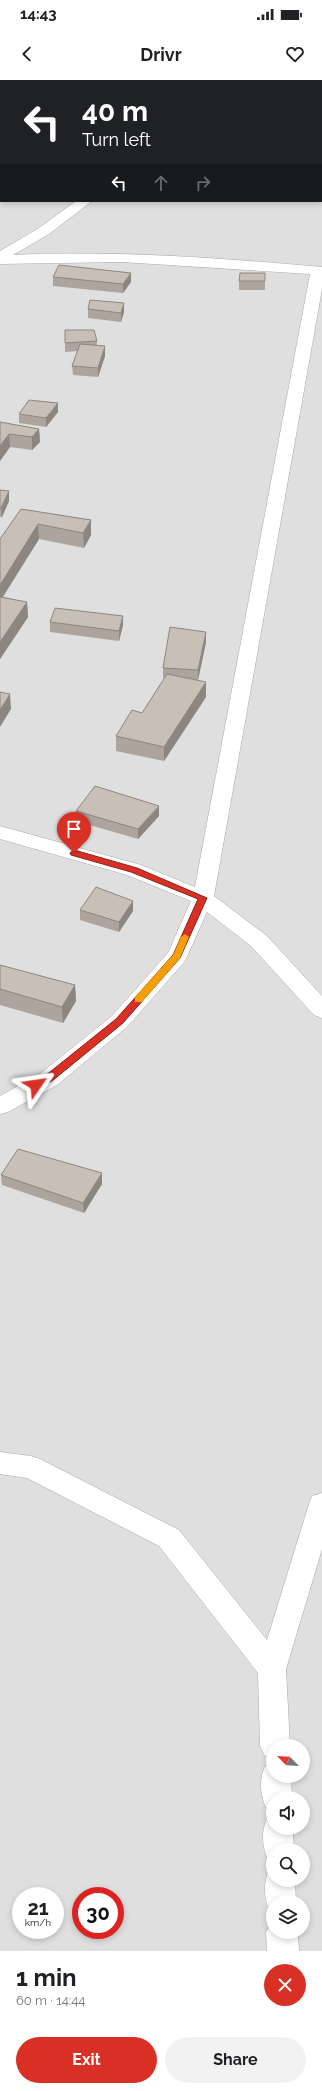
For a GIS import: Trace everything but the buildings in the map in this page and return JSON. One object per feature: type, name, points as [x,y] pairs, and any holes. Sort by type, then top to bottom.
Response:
[{"type":"street","points":[[0,257],[44,231],[84,202]]},
{"type":"street","points":[[0,260],[43,257],[156,258],[320,271],[203,898],[177,956],[120,1021],[49,1078],[0,1106]]},
{"type":"street","points":[[0,832],[134,870],[203,898],[259,941],[322,1010]]},
{"type":"street","points":[[0,1463],[31,1467],[169,1538],[272,1669]]},
{"type":"street","points":[[275,1739],[272,1669],[322,1504]]},
{"type":"street","points":[[282,1939],[282,1951]]},
{"type":"shaded area","points":[[0,202],[322,202],[322,1951],[0,1951]]},
{"type":"slow traffic","points":[[139,999],[177,956],[185,937]]},
{"type":"route","points":[[36,1085],[49,1078],[120,1021],[177,956],[203,898],[134,870],[74,853]]}]
